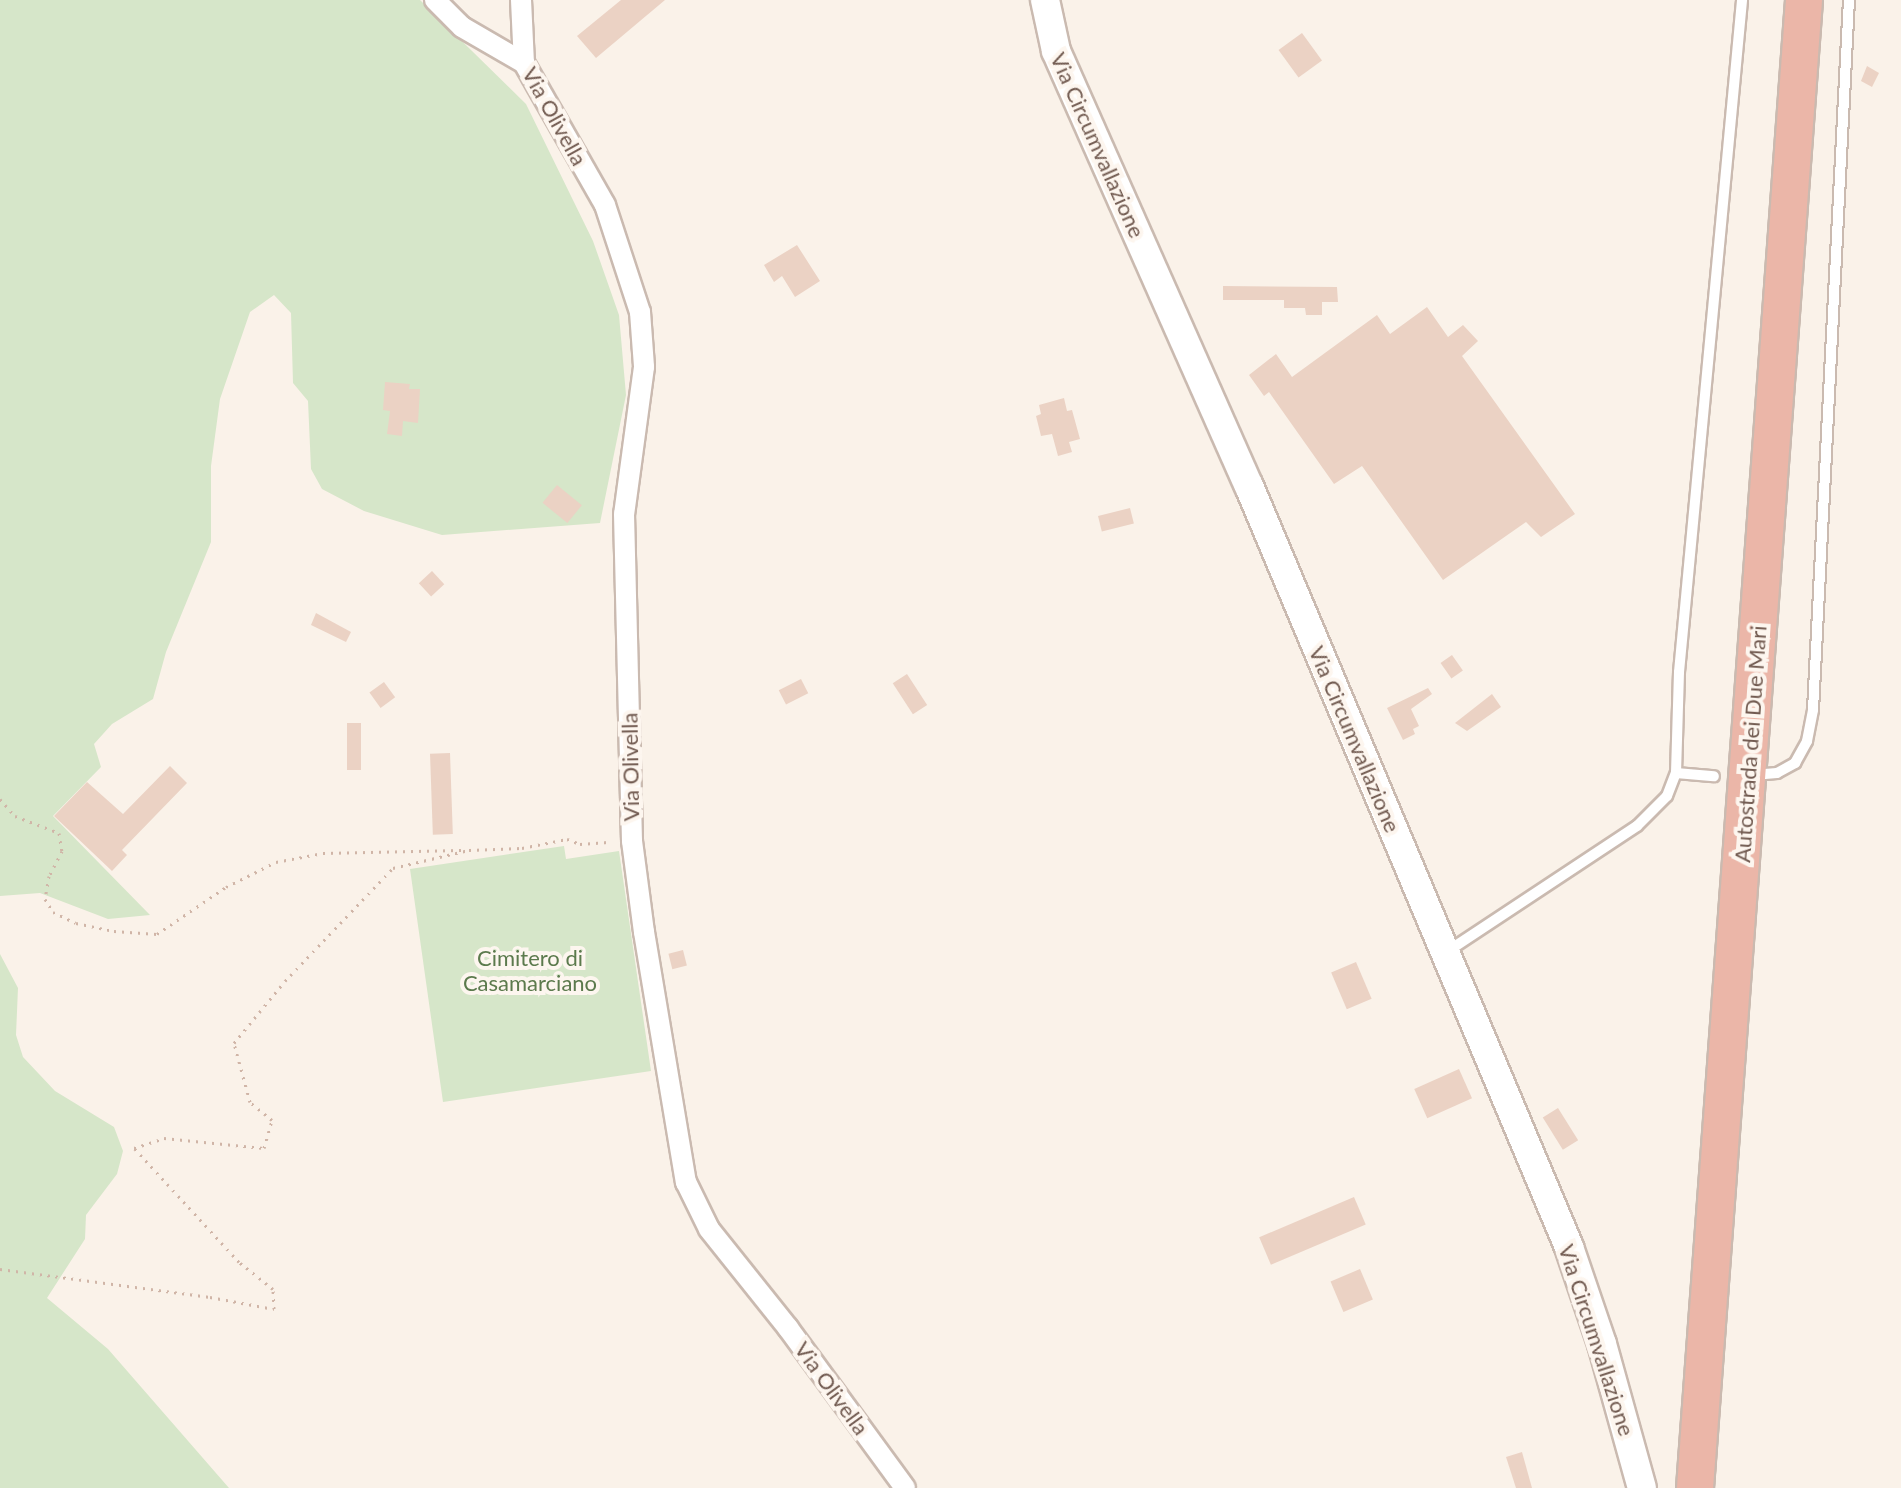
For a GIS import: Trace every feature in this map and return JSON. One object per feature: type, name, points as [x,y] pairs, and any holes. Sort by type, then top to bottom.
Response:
[{"type":"highway","name":"Autostrada dei Due Mari","points":[[1672,1488],[1781,0]]},
{"type":"highway","name":"Autostrada dei Due Mari","points":[[1695,1488],[1804,0]]},
{"type":"street","points":[[435,0],[462,27],[524,63]]},
{"type":"street","name":"Via Olivella","points":[[521,0],[524,63],[605,205],[640,312],[644,367],[624,514],[632,841],[686,1182],[709,1229],[788,1328],[905,1488]]},
{"type":"street","name":"Via Circumvallazione","points":[[1045,0],[1056,51],[1249,486],[1569,1247],[1602,1344],[1642,1488]]},
{"type":"lane","points":[[1445,954],[1637,826],[1667,796],[1676,773],[1679,672],[1742,0]]},
{"type":"lane","points":[[1765,774],[1777,773],[1795,763],[1807,741],[1813,710],[1849,0]]},
{"type":"lane","points":[[1676,773],[1714,776]]},
{"type":"path","points":[[0,799],[15,816],[59,833],[62,851],[49,876],[45,899],[53,912],[76,923],[114,931],[157,934],[191,915],[226,887],[276,862],[323,853],[522,848],[567,839],[580,844],[632,841]]},
{"type":"path","points":[[0,1269],[210,1297],[274,1309],[273,1289],[239,1262],[134,1148],[164,1138],[264,1148],[272,1120],[250,1102],[234,1043],[285,981],[393,868],[469,850]]},
{"type":"green space","points":[[0,0],[420,0],[526,104],[593,241],[619,315],[626,395],[600,523],[442,535],[364,511],[322,489],[311,469],[308,401],[293,383],[291,313],[274,295],[250,312],[220,399],[211,466],[211,542],[166,652],[153,699],[112,724],[94,744],[101,767],[53,816],[150,915],[108,919],[40,893],[0,896]]},
{"type":"green space","name":"Cimitero di Casamarciano","points":[[564,846],[566,859],[619,851],[651,1071],[443,1102],[410,869]]},
{"type":"green space","points":[[0,954],[18,988],[16,1035],[23,1057],[55,1091],[114,1127],[123,1151],[117,1174],[86,1215],[85,1239],[47,1298],[108,1349],[229,1488],[0,1488]]},
{"type":"building","points":[[621,0],[665,0],[596,58],[577,36]]},
{"type":"building","points":[[1302,33],[1322,61],[1299,78],[1279,50]]},
{"type":"building","points":[[1867,66],[1879,73],[1872,87],[1861,81]]},
{"type":"building","points":[[797,245],[820,281],[795,297],[782,276],[774,282],[764,265]]},
{"type":"building","points":[[1223,286],[1337,287],[1338,302],[1322,302],[1322,315],[1306,315],[1305,308],[1284,308],[1284,300],[1223,300]]},
{"type":"building","points":[[1427,307],[1448,337],[1463,325],[1478,341],[1462,356],[1575,514],[1541,537],[1526,522],[1443,580],[1362,466],[1334,484],[1269,392],[1264,396],[1249,375],[1276,354],[1292,377],[1377,315],[1390,334]]},
{"type":"building","points":[[385,382],[410,384],[409,389],[420,389],[418,423],[403,421],[402,436],[387,434],[390,411],[383,410]]},
{"type":"building","points":[[1064,398],[1067,411],[1072,410],[1080,439],[1069,442],[1072,452],[1058,456],[1052,434],[1041,436],[1036,416],[1041,414],[1039,405]]},
{"type":"building","points":[[557,485],[582,505],[567,523],[543,503]]},
{"type":"building","points":[[1130,508],[1134,524],[1102,532],[1098,516]]},
{"type":"building","points":[[432,571],[444,584],[431,596],[419,583]]},
{"type":"building","points":[[316,613],[351,632],[346,642],[311,625]]},
{"type":"building","points":[[1452,655],[1463,671],[1451,679],[1441,663]]},
{"type":"building","points":[[907,674],[927,705],[913,714],[893,683]]},
{"type":"building","points":[[801,679],[808,693],[786,705],[779,690]]},
{"type":"building","points":[[384,682],[395,697],[381,708],[369,693]]},
{"type":"building","points":[[1428,688],[1432,694],[1411,709],[1419,726],[1413,729],[1415,734],[1403,740],[1387,708]]},
{"type":"building","points":[[1492,694],[1501,707],[1467,731],[1455,723]]},
{"type":"building","points":[[347,723],[361,723],[361,770],[347,770]]},
{"type":"building","points":[[450,753],[453,834],[433,835],[430,754]]},
{"type":"building","points":[[170,766],[187,783],[122,850],[127,855],[112,871],[54,816],[87,782],[123,814]]},
{"type":"building","points":[[683,950],[687,966],[672,969],[668,954]]},
{"type":"building","points":[[1356,962],[1372,999],[1347,1009],[1331,973]]},
{"type":"building","points":[[1459,1069],[1472,1098],[1427,1118],[1414,1089]]},
{"type":"building","points":[[1558,1108],[1578,1140],[1563,1150],[1543,1118]]},
{"type":"building","points":[[1354,1197],[1366,1225],[1271,1265],[1259,1237]]},
{"type":"building","points":[[1360,1269],[1373,1299],[1343,1312],[1331,1282]]},
{"type":"building","points":[[1522,1452],[1532,1488],[1516,1488],[1506,1457]]}]
